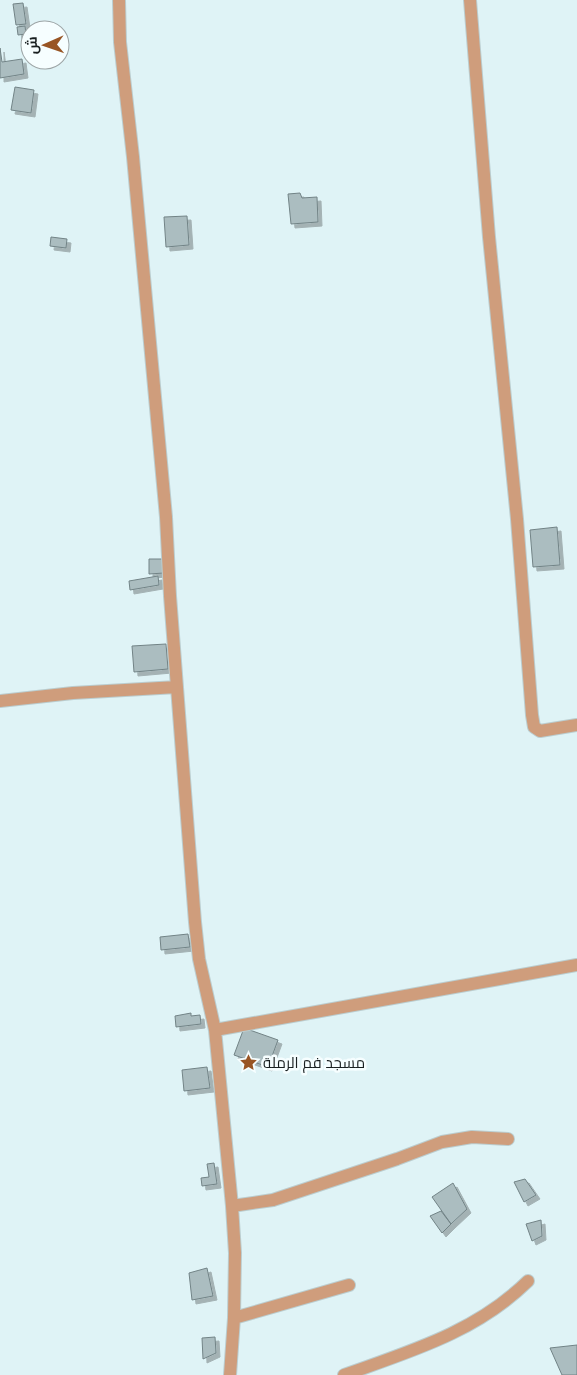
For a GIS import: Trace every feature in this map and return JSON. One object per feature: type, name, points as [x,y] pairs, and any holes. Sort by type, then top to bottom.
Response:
[{"type":"street","points":[[119,0],[120,42],[160,440],[199,959],[215,1030],[232,1206],[234,1318],[230,1375]]},
{"type":"street","points":[[470,0],[489,237],[517,519],[532,715],[534,727],[540,731],[577,725]]},
{"type":"street","points":[[0,701],[73,693],[177,686]]},
{"type":"street","points":[[215,1030],[577,965]]},
{"type":"street","points":[[232,1206],[273,1200],[442,1142],[472,1137],[508,1139]]},
{"type":"street","points":[[344,1375],[435,1342],[485,1316],[504,1303],[528,1281]]},
{"type":"street","points":[[234,1318],[348,1285]]},
{"type":"building","points":[[23,3],[25,20],[20,20],[20,25],[16,25],[13,4]]},
{"type":"building","points":[[17,27],[20,27],[20,35],[18,35]]},
{"type":"building","points":[[0,48],[2,62],[20,59],[20,70],[23,70],[24,74],[0,78]]},
{"type":"building","points":[[15,87],[34,90],[31,113],[11,110]]},
{"type":"building","points":[[300,193],[302,198],[317,197],[318,222],[291,224],[288,194]]},
{"type":"building","points":[[187,216],[189,245],[166,247],[164,217]]},
{"type":"building","points":[[51,237],[67,239],[66,248],[50,246]]},
{"type":"building","points":[[557,527],[560,565],[533,567],[530,530]]},
{"type":"building","points":[[149,559],[163,559],[164,573],[149,574]]},
{"type":"building","points":[[158,576],[159,585],[130,590],[129,581]]},
{"type":"building","points":[[166,644],[168,669],[134,672],[132,646]]},
{"type":"building","points":[[188,934],[190,947],[161,950],[160,937]]},
{"type":"building","points":[[191,1013],[191,1016],[200,1015],[201,1024],[176,1027],[175,1016]]},
{"type":"building","points":[[244,1028],[278,1040],[268,1067],[234,1055]]},
{"type":"building","points":[[207,1067],[210,1088],[184,1091],[182,1070]]},
{"type":"building","points":[[214,1163],[217,1184],[202,1186],[201,1178],[209,1177],[207,1164]]},
{"type":"building","points":[[525,1179],[536,1195],[524,1202],[514,1182]]},
{"type":"building","points":[[453,1183],[467,1209],[451,1224],[432,1197]]},
{"type":"building","points":[[441,1211],[451,1224],[442,1233],[430,1216]]},
{"type":"building","points":[[541,1220],[542,1236],[532,1241],[526,1224]]},
{"type":"building","points":[[207,1268],[213,1296],[192,1300],[189,1273]]},
{"type":"building","points":[[215,1337],[216,1353],[203,1359],[202,1338]]},
{"type":"building","points":[[577,1345],[577,1375],[562,1375],[550,1348]]},
{"type":"place","name":"مسجد فم الرملة","points":[[249,1063]]}]
